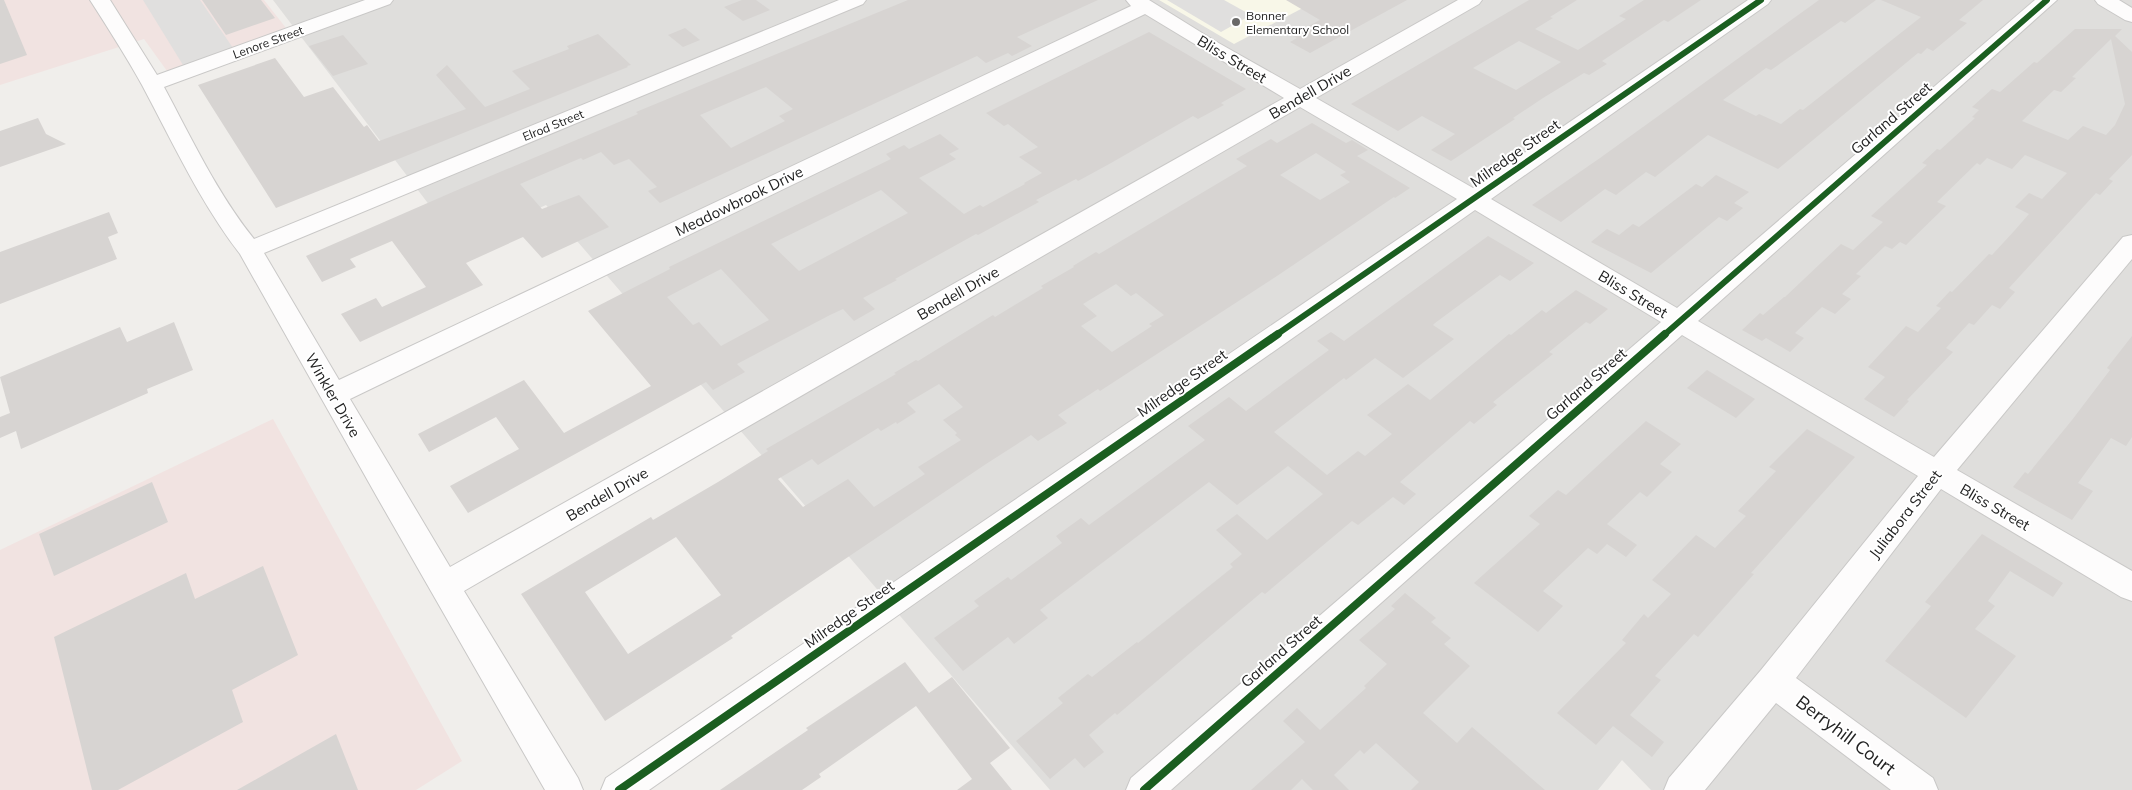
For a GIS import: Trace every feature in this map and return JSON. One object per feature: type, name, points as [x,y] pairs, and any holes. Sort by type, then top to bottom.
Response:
[{"type":"street","name":"Winkler Drive","points":[[100,0],[152,84],[197,170],[235,231],[250,250],[564,790]]},
{"type":"street","name":"Lenore Street","points":[[152,84],[383,0]]},
{"type":"street","name":"Elrod Street","points":[[250,250],[856,0]]},
{"type":"street","name":"Bendell Drive","points":[[445,586],[1472,0]]},
{"type":"street","name":"Milredge Street","points":[[619,790],[1761,0]]},
{"type":"street","name":"Garland Street","points":[[1144,790],[2047,0]]},
{"type":"street","points":[[2105,0],[2132,16]]},
{"type":"street","name":"Bliss Street","points":[[1141,3],[1298,98],[1473,198],[1678,322],[2132,586]]},
{"type":"street","name":"Meadowbrook Drive","points":[[333,395],[1141,3]]},
{"type":"street","name":"Juliabora Street","points":[[1682,790],[1773,681],[1937,473],[2132,243]]},
{"type":"street","name":"Berryhill Court","points":[[1773,681],[1920,790]]},
{"type":"shaded area","points":[[0,0],[264,0],[286,28],[167,71],[144,39],[0,85]]},
{"type":"shaded area","points":[[143,0],[200,0],[233,48],[183,65]]},
{"type":"shaded area","points":[[273,0],[2132,0],[2132,790],[1651,790],[1622,760],[1598,790],[1050,790],[546,205],[459,244]]},
{"type":"shaded area","name":"Bonner Elementary School","points":[[1159,0],[1318,0],[1234,44]]},
{"type":"shaded area","points":[[1167,0],[1224,0],[1251,15],[1221,32]]},
{"type":"shaded area","points":[[273,419],[462,761],[416,790],[0,790],[0,550]]},
{"type":"building","points":[[0,0],[4,0],[27,55],[0,64]]},
{"type":"building","points":[[202,0],[261,0],[275,18],[226,35]]},
{"type":"building","points":[[742,0],[756,0],[770,10],[743,21],[724,7]]},
{"type":"building","points":[[908,0],[1098,0],[1017,37],[1032,46],[1012,56],[1008,53],[986,63],[977,56],[660,203],[648,191],[657,187],[629,159],[614,165],[601,152],[583,160],[581,158],[520,184],[542,209],[579,195],[609,227],[542,258],[523,237],[466,263],[483,285],[360,342],[341,314],[376,298],[382,307],[426,287],[392,241],[350,259],[356,267],[322,282],[306,256],[638,114],[636,112]],"holes":[[[766,87],[793,109],[779,116],[785,121],[731,148],[700,115]]]},
{"type":"building","points":[[1286,0],[1407,0],[1310,53],[1290,42],[1297,38],[1291,35],[1320,20]]},
{"type":"building","points":[[1529,0],[1577,0],[1535,29],[1578,50],[1626,19],[1619,16],[1644,0],[1701,0],[1668,22],[1664,20],[1602,61],[1607,64],[1589,75],[1584,73],[1543,98],[1513,118],[1515,119],[1451,161],[1431,150],[1455,134],[1422,116],[1398,131],[1351,104]],"holes":[[[1519,41],[1561,62],[1516,90],[1473,68]]]},
{"type":"building","points":[[1819,0],[1876,0],[1845,23],[1841,21],[1771,70],[1766,68],[1723,100],[1756,116],[1759,114],[1781,124],[1800,109],[1803,110],[1921,17],[1881,0],[1983,0],[1959,20],[1967,23],[1933,51],[1927,48],[1921,54],[1918,53],[1778,169],[1708,135],[1655,177],[1646,172],[1616,195],[1605,189],[1561,222],[1532,205],[1600,158]]},
{"type":"building","points":[[685,28],[700,40],[683,47],[668,35]]},
{"type":"building","points":[[2075,29],[2122,29],[2115,36],[2132,52],[2132,155],[2109,179],[2113,181],[2100,195],[2096,193],[2009,288],[2015,292],[2000,309],[1992,305],[1974,325],[1969,323],[1946,348],[1953,352],[1907,400],[1909,401],[1894,417],[1864,399],[1885,377],[1868,367],[1906,326],[1918,332],[1941,308],[1936,306],[1950,291],[1952,292],[1989,254],[1992,255],[2029,214],[2015,207],[2029,193],[2042,199],[2067,173],[2025,155],[2012,169],[1987,158],[1980,165],[1977,163],[1937,202],[1946,206],[1906,245],[1900,242],[1892,249],[1885,246],[1856,274],[1861,276],[1842,294],[1851,299],[1835,314],[1822,307],[1795,333],[1804,338],[1790,352],[1766,338],[1762,341],[1742,330],[1760,313],[1763,315],[1785,297],[1841,244],[1853,250],[1883,222],[1871,216],[1927,165],[1922,163],[1937,149],[1940,150],[1975,118],[1972,117],[1979,110],[1972,107],[1992,89],[2000,92],[2034,62],[2037,63]],"holes":[[[2111,39],[2125,104],[2115,125],[2106,135],[2083,126],[2068,140],[2022,121],[2054,90],[2061,92],[2076,78],[2072,77]]]},
{"type":"building","points":[[1149,32],[1246,89],[1221,103],[1224,105],[1198,119],[1193,116],[1111,163],[1078,181],[1076,179],[1036,200],[1039,202],[895,279],[897,280],[863,298],[875,309],[854,321],[843,309],[830,315],[737,364],[745,372],[713,390],[706,382],[468,513],[450,486],[519,449],[496,417],[429,452],[418,434],[524,380],[564,433],[651,386],[588,311],[670,269],[669,267],[891,159],[886,154],[904,145],[909,149],[940,134],[959,149],[949,154],[956,159],[919,178],[964,214],[980,205],[983,207],[1042,173],[1019,157],[1038,147],[1008,124],[1004,126],[986,113]],"holes":[[[881,190],[908,213],[799,271],[771,244]],[[721,269],[769,320],[721,346],[699,322],[693,325],[667,297]]]},
{"type":"building","points":[[598,34],[631,65],[276,208],[198,85],[275,58],[304,97],[333,87],[364,127],[367,125],[379,141],[466,109],[436,75],[447,65],[485,107],[530,89],[512,71],[569,49],[567,46]]},
{"type":"building","points":[[343,35],[368,64],[333,76],[309,46]]},
{"type":"building","points":[[38,118],[46,134],[66,144],[0,167],[0,131]]},
{"type":"building","points":[[1312,123],[1346,143],[1352,140],[1368,150],[1357,156],[1410,188],[1100,391],[1098,389],[1058,415],[1067,423],[1038,441],[1031,435],[986,464],[731,636],[733,638],[605,721],[521,594],[651,517],[653,520],[718,482],[768,451],[766,449],[993,315],[995,317],[1043,288],[1041,286],[1096,252],[1099,254],[1247,166],[1236,159],[1271,139],[1277,143]],"holes":[[[1316,153],[1346,172],[1340,175],[1350,182],[1320,200],[1280,175]],[[1116,284],[1131,296],[1136,293],[1164,315],[1149,324],[1152,326],[1112,352],[1081,326],[1097,316],[1083,304]],[[939,384],[963,407],[943,420],[957,433],[955,435],[961,440],[918,467],[925,474],[874,507],[848,479],[803,507],[778,479],[812,459],[818,465],[878,428],[881,431],[896,422],[897,424],[916,412],[907,403]],[[676,537],[721,595],[628,654],[585,592]]]},
{"type":"building","points":[[1716,175],[1749,192],[1734,203],[1743,208],[1727,221],[1719,217],[1651,273],[1591,242],[1607,229],[1619,235],[1633,224],[1639,227],[1696,184],[1702,187]]},
{"type":"building","points":[[109,212],[118,233],[108,237],[117,259],[0,304],[0,252]]},
{"type":"building","points":[[1488,236],[1534,263],[1510,281],[1500,275],[1435,323],[1433,325],[1454,339],[1403,378],[1375,358],[1346,380],[1344,378],[1274,432],[1327,475],[1358,451],[1365,456],[1392,434],[1367,415],[1408,384],[1430,400],[1509,334],[1511,335],[1542,310],[1546,313],[1576,290],[1608,309],[1590,324],[1586,322],[1549,352],[1553,354],[1493,402],[1497,405],[1474,424],[1470,421],[1400,482],[1416,494],[1404,505],[1393,497],[1358,525],[1352,521],[1265,594],[1262,592],[1117,715],[1115,713],[1089,735],[1104,752],[1084,768],[1075,758],[1050,779],[1016,741],[1063,703],[1058,698],[1088,674],[1092,677],[1138,643],[1233,567],[1230,564],[1242,554],[1216,530],[1237,514],[1267,540],[1323,494],[1288,466],[1237,505],[1209,482],[1040,610],[1048,618],[1014,644],[1008,637],[963,671],[934,638],[979,606],[974,601],[1008,577],[1011,580],[1062,543],[1056,536],[1081,518],[1089,525],[1205,440],[1188,426],[1229,397],[1246,411],[1329,350],[1317,341],[1331,332],[1344,341]]},
{"type":"building","points":[[174,322],[193,370],[147,389],[148,393],[21,449],[16,431],[0,438],[0,417],[10,413],[0,377],[120,327],[127,342]]},
{"type":"building","points":[[2132,336],[2132,437],[2126,446],[2111,438],[2078,483],[2093,491],[2072,520],[2013,487],[2025,472],[2028,474],[2072,420],[2110,370],[2107,368]]},
{"type":"building","points":[[1707,370],[1755,399],[1736,418],[1687,388]]},
{"type":"building","points":[[1646,421],[1681,444],[1660,464],[1672,472],[1647,497],[1640,492],[1607,524],[1637,545],[1626,557],[1607,544],[1597,554],[1588,548],[1543,591],[1563,606],[1538,632],[1474,583],[1540,524],[1529,516],[1558,490],[1566,495]]},
{"type":"building","points":[[1807,429],[1855,457],[1751,573],[1754,574],[1698,637],[1694,634],[1655,676],[1661,680],[1630,715],[1664,742],[1652,757],[1613,726],[1596,745],[1557,713],[1626,643],[1622,640],[1644,614],[1648,618],[1671,594],[1652,580],[1696,535],[1715,548],[1746,516],[1738,511],[1776,471],[1769,467]]},
{"type":"building","points":[[152,482],[168,522],[54,576],[39,534]]},
{"type":"building","points":[[1982,534],[2063,583],[2053,597],[2010,571],[1988,601],[1995,606],[1975,629],[2016,656],[1966,718],[1885,661],[1931,606],[1925,602]]},
{"type":"building","points":[[263,566],[298,655],[232,690],[243,722],[118,790],[92,790],[54,637],[186,573],[195,599]]},
{"type":"building","points":[[1405,593],[1436,618],[1431,622],[1451,638],[1444,644],[1470,666],[1423,713],[1457,743],[1472,727],[1545,790],[1411,790],[1419,782],[1376,743],[1364,754],[1360,750],[1334,775],[1349,790],[1313,790],[1302,779],[1291,790],[1251,790],[1305,742],[1283,721],[1297,708],[1320,730],[1366,688],[1364,686],[1387,664],[1359,640],[1395,609],[1391,606]]},
{"type":"building","points":[[905,662],[929,693],[952,677],[1010,748],[990,763],[1012,790],[957,790],[972,779],[916,706],[819,774],[821,777],[802,790],[720,790],[808,730],[806,728]]},
{"type":"building","points":[[336,734],[358,790],[237,790]]},
{"type":"cycle path","points":[[619,790],[1761,0]]},
{"type":"cycle path","points":[[1144,790],[2047,0]]},
{"type":"place","name":"Bonner Elementary School","points":[[1236,22]]}]
